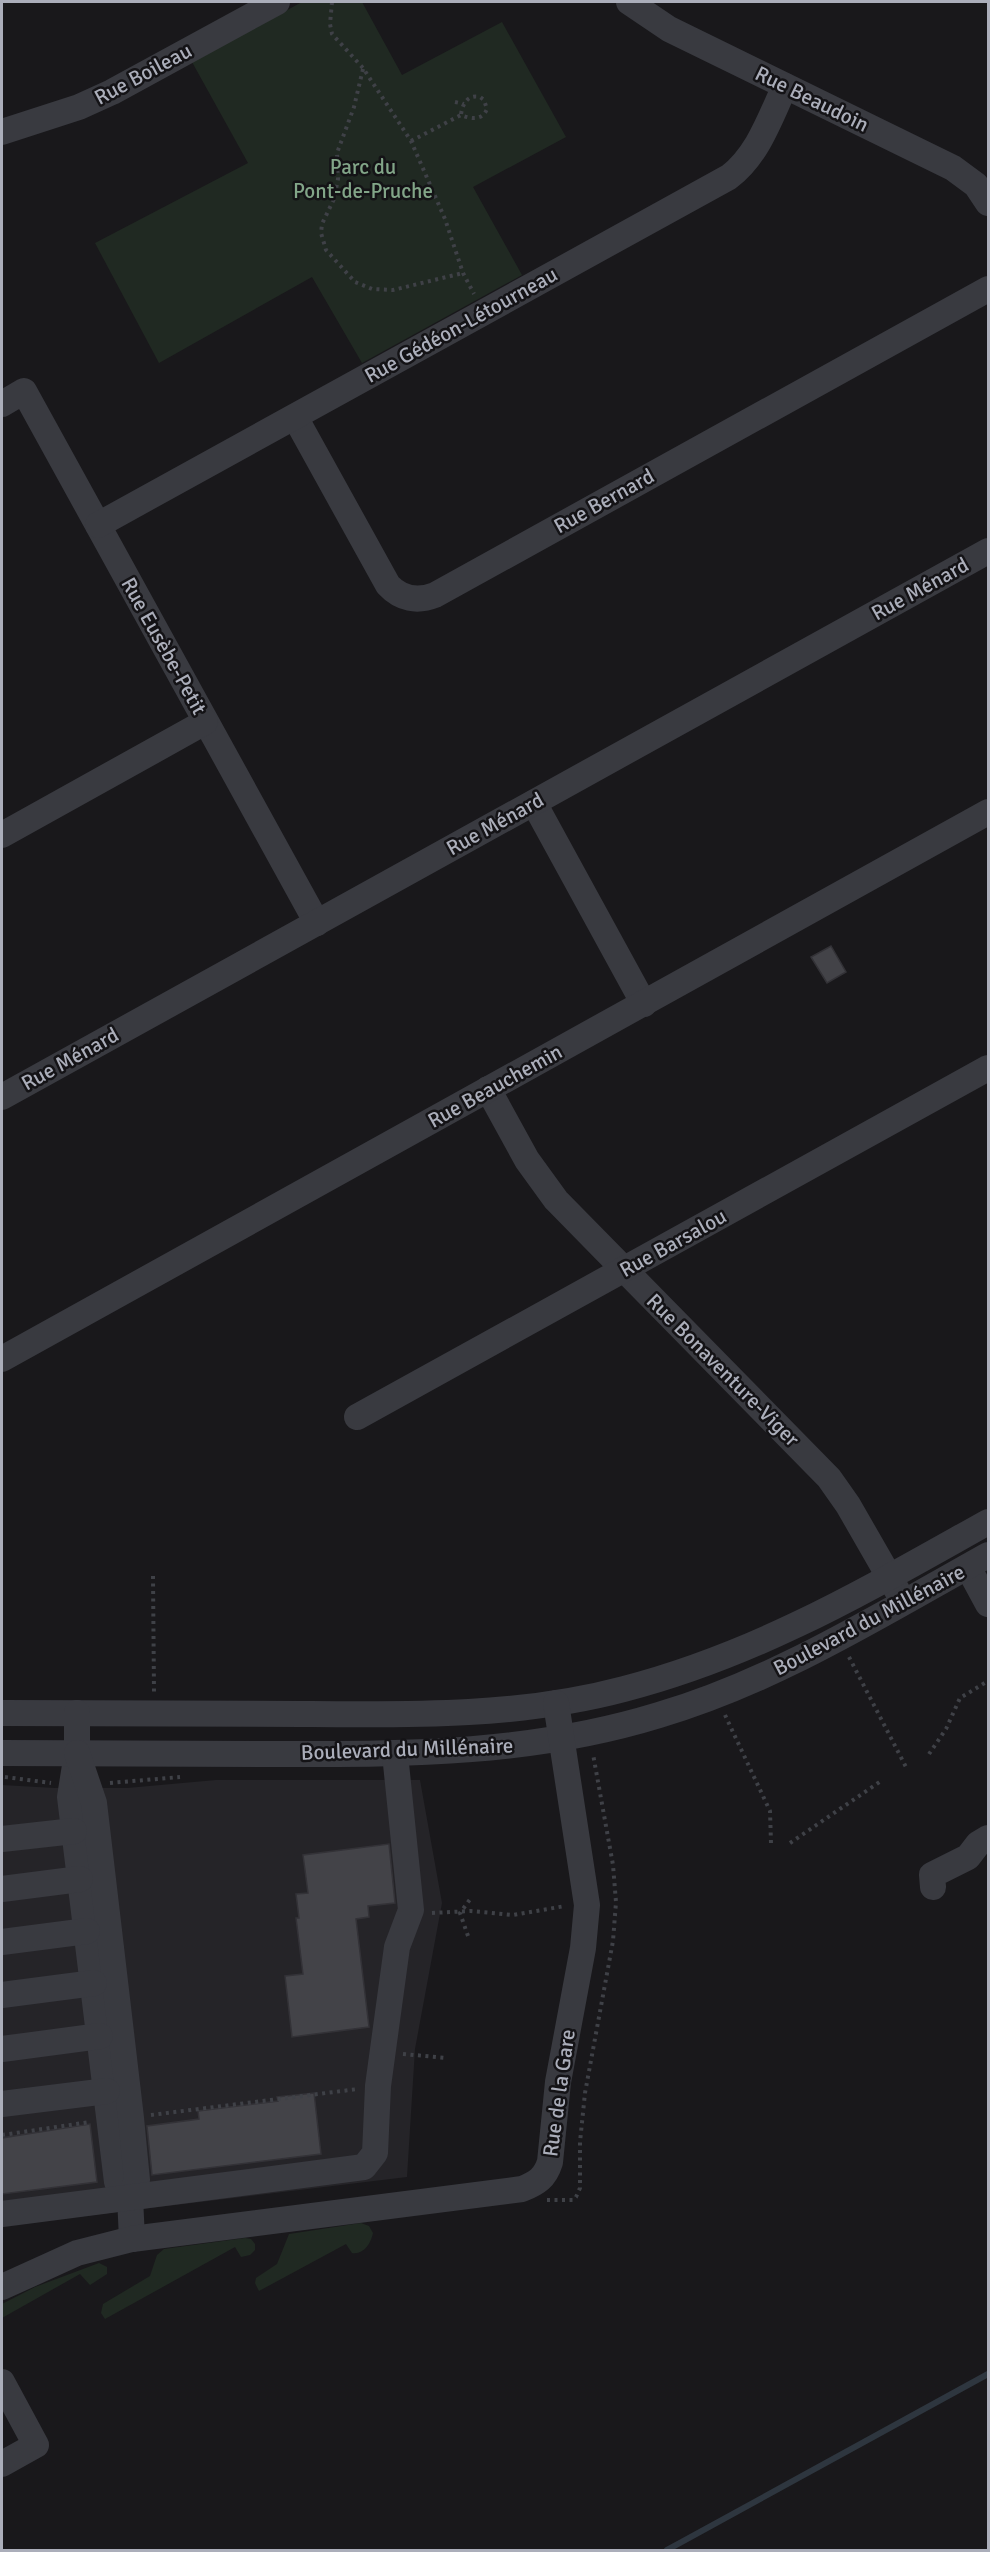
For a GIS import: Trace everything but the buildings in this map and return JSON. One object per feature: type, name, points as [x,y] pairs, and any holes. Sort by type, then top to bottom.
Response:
[{"type":"street","name":"Rue Boileau","points":[[2,132],[79,107],[112,92],[278,2]]},
{"type":"street","name":"Rue Beaudoin","points":[[630,2],[669,29],[962,173],[976,186],[988,203]]},
{"type":"street","name":"Rue Gédéon-Létourneau","points":[[98,525],[729,177],[743,165],[754,150],[785,86]]},
{"type":"street","name":"Rue Bernard","points":[[295,417],[388,585],[403,597],[422,599],[435,595],[988,289]]},
{"type":"street","name":"Rue Eusèbe-Petit","points":[[2,404],[24,391],[317,923]]},
{"type":"street","name":"Rue Ménard","points":[[2,1097],[988,550]]},
{"type":"street","points":[[2,835],[205,722]]},
{"type":"street","points":[[534,803],[644,1004]]},
{"type":"street","name":"Rue Beauchemin","points":[[2,1359],[988,812]]},
{"type":"street","name":"Rue Barsalou","points":[[357,1417],[988,1068]]},
{"type":"street","name":"Rue Bonaventure-Viger","points":[[488,1089],[543,1185],[829,1478],[848,1504],[904,1603]]},
{"type":"street","name":"Boulevard du Millénaire","points":[[2,1713],[425,1714],[495,1710],[556,1703],[646,1683],[740,1652],[802,1624],[988,1522]]},
{"type":"street","points":[[978,1561],[988,1604]]},
{"type":"street","name":"Boulevard du Millénaire","points":[[2,1753],[395,1754],[476,1750],[560,1739],[658,1716],[716,1696],[796,1660],[978,1561]]},
{"type":"street","name":"Rue de la Gare","points":[[2,2287],[77,2253],[132,2240],[512,2190],[532,2185],[540,2180],[550,2162],[558,2082],[583,1948],[588,1905],[556,1703]]},
{"type":"street","points":[[78,1713],[77,1753],[70,1797],[107,2091],[121,2119]]},
{"type":"street","points":[[77,1753],[94,1803],[121,2119],[137,2180],[129,2197],[132,2240]]},
{"type":"street","points":[[2,2214],[364,2167],[375,2153],[378,2086],[397,1947],[411,1910],[395,1754]]},
{"type":"street","points":[[2,1839],[74,1831]]},
{"type":"street","points":[[933,1887],[932,1875],[968,1857],[978,1844],[988,1838]]},
{"type":"street","points":[[2,1889],[80,1879]]},
{"type":"street","points":[[2,1942],[87,1931]]},
{"type":"street","points":[[2,1995],[94,1983]]},
{"type":"street","points":[[2,2049],[100,2036]]},
{"type":"street","points":[[2,2104],[107,2091]]},
{"type":"street","points":[[2,2382],[36,2445],[2,2464]]},
{"type":"path","points":[[333,2],[330,30],[363,68],[411,141],[445,219],[463,273],[484,312]]},
{"type":"path","points":[[363,68],[354,107],[337,153],[338,179],[334,199],[322,224],[321,233],[326,250],[355,282],[372,289],[393,290],[463,273]]},
{"type":"path","points":[[411,141],[461,115],[464,104],[476,96],[486,99],[487,109],[483,119],[472,119],[461,115]]},
{"type":"path","points":[[454,102],[464,104]]},
{"type":"path","points":[[153,1576],[154,1713]]},
{"type":"path","points":[[849,1657],[906,1767]]},
{"type":"path","points":[[929,1754],[946,1729],[960,1698],[988,1681]]},
{"type":"path","points":[[725,1715],[770,1811],[771,1843]]},
{"type":"path","name":"Rue de la Gare","points":[[568,2201],[576,2197],[580,2188],[581,2129],[585,2093],[612,1947],[615,1914],[613,1865],[593,1754]]},
{"type":"path","points":[[2,1777],[54,1783]]},
{"type":"path","points":[[790,1843],[881,1780]]},
{"type":"path","points":[[460,1913],[471,1898]]},
{"type":"path","points":[[411,1910],[431,1914],[471,1911],[513,1915],[570,1905],[588,1905]]},
{"type":"path","points":[[460,1913],[468,1936]]},
{"type":"path","points":[[382,2052],[447,2058]]},
{"type":"path","points":[[2,2136],[378,2086]]},
{"type":"shaded area","points":[[216,1780],[420,1780],[442,1903],[415,2049],[407,2177],[2,2226],[2,1785],[127,1788]]},
{"type":"green space","name":"Parc du Pont-de-Pruche","points":[[302,2],[362,2],[402,75],[502,22],[566,137],[473,187],[522,275],[362,363],[312,277],[159,363],[95,243],[248,163],[192,62]]},
{"type":"green space","points":[[361,2223],[369,2226],[373,2233],[369,2244],[360,2252],[352,2253],[346,2244],[259,2291],[255,2283],[256,2278],[277,2264],[289,2234]]},
{"type":"green space","points":[[251,2239],[255,2244],[255,2250],[250,2255],[241,2257],[235,2247],[105,2319],[101,2313],[103,2304],[150,2276],[157,2255],[164,2249]]},
{"type":"green space","points":[[99,2263],[107,2267],[107,2274],[90,2285],[80,2274],[2,2318],[2,2304],[35,2287]]},
{"type":"waterway","points":[[667,2550],[988,2374]]}]
